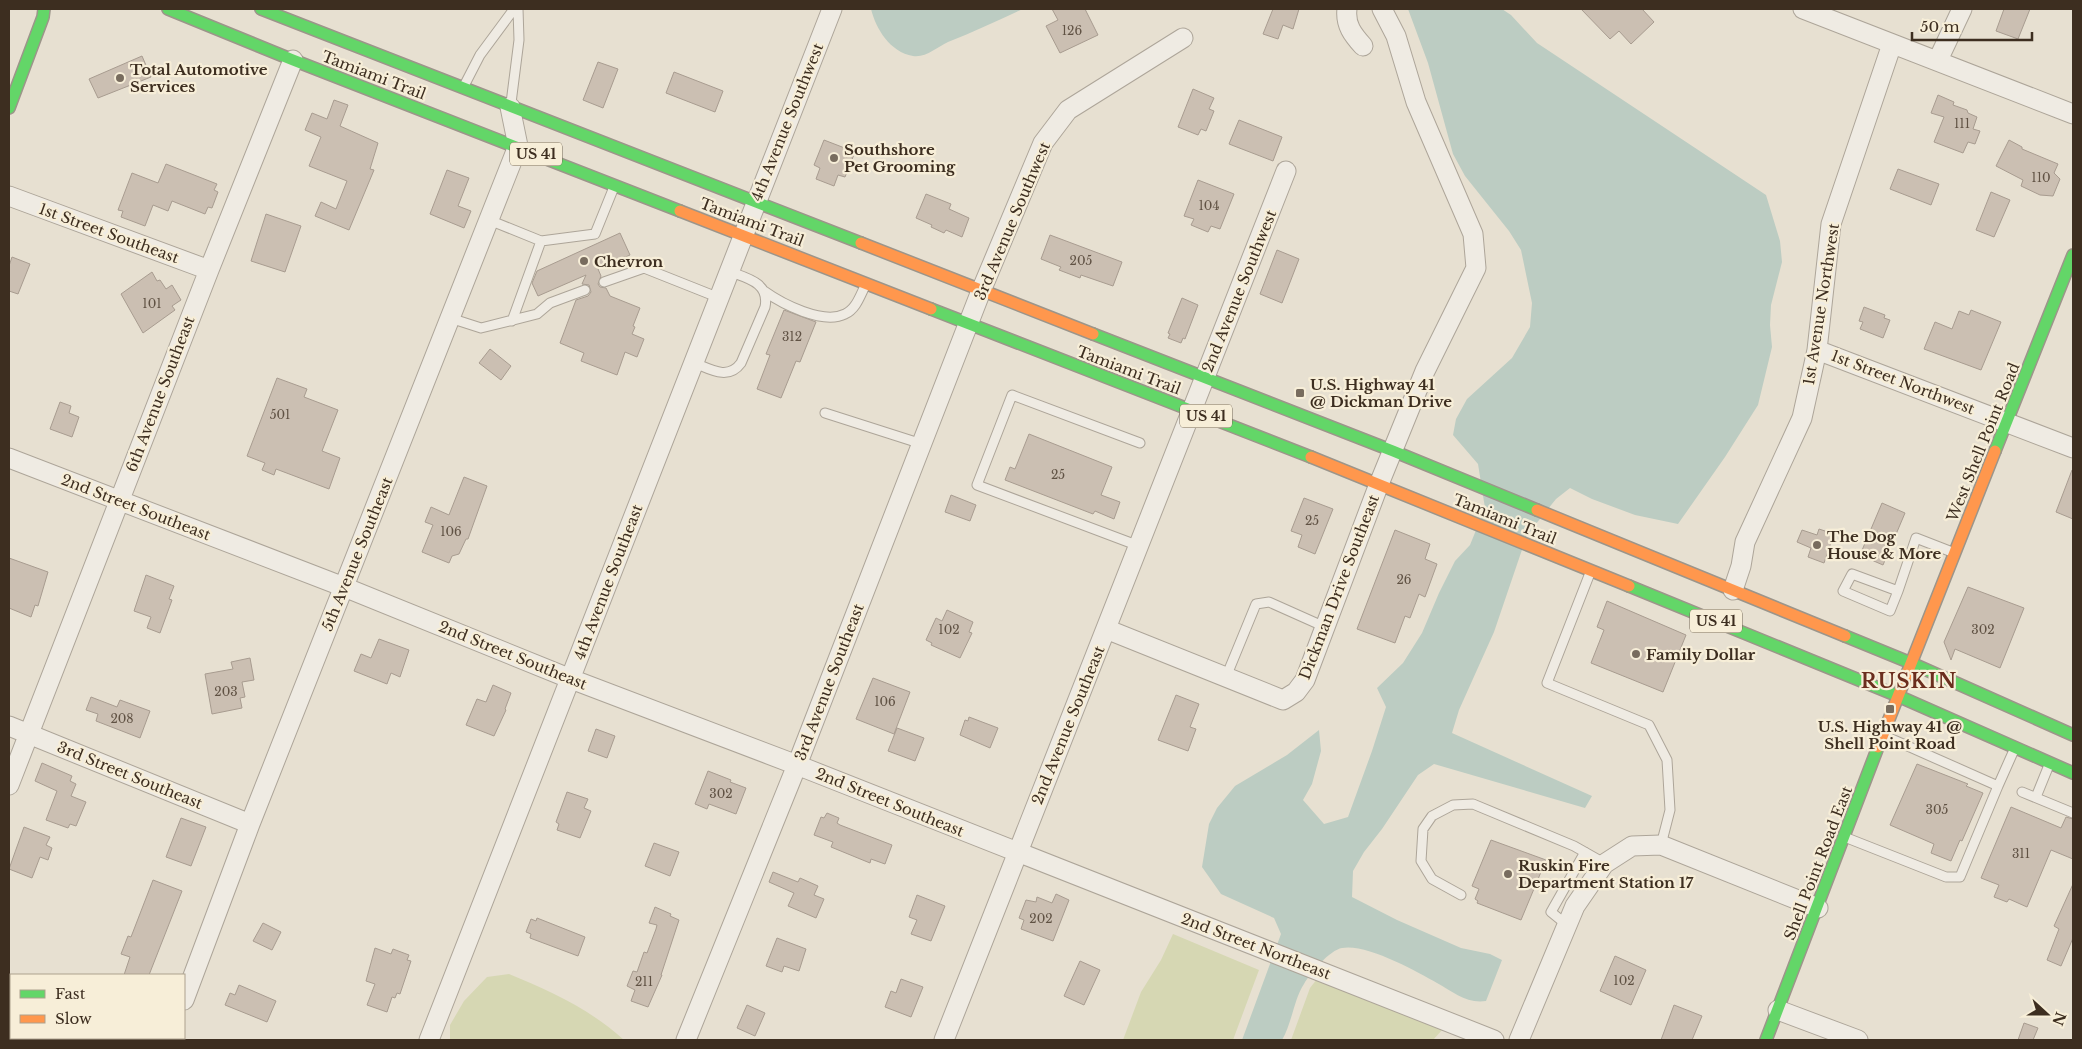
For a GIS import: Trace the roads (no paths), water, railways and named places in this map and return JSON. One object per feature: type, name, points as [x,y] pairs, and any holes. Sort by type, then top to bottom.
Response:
[{"type":"main road","points":[[9,108],[43,17],[44,9]]},
{"type":"main road","name":"Tamiami Trail","points":[[168,9],[297,54],[615,185],[1379,484],[1898,696],[2073,773]]},
{"type":"main road","name":"Tamiami Trail","points":[[261,9],[510,107],[755,200],[1204,379],[1393,451],[1911,663],[2073,735]]},
{"type":"main road","points":[[319,44],[342,40]]},
{"type":"main road","name":"West Shell Point Road","points":[[1898,696],[2073,255]]},
{"type":"main road","name":"Shell Point Road East","points":[[1766,1040],[1898,696]]},
{"type":"street","name":"4th Avenue Southwest","points":[[742,234],[832,9]]},
{"type":"street","points":[[1347,9],[1346,18],[1352,32],[1363,46]]},
{"type":"street","name":"Dickman Drive Southeast","points":[[1106,629],[1282,700],[1296,692],[1306,680],[1379,484],[1425,371],[1476,268],[1473,234],[1416,102],[1396,36],[1382,9]]},
{"type":"street","points":[[1803,9],[2073,114]]},
{"type":"street","points":[[1938,60],[1962,9]]},
{"type":"street","name":"3rd Avenue Southwest","points":[[969,323],[1043,143],[1068,110],[1183,38]]},
{"type":"street","name":"1st Avenue Northwest","points":[[1733,590],[1741,566],[1745,542],[1802,418],[1817,350],[1831,224],[1892,44]]},
{"type":"street","name":"6th Avenue Southeast","points":[[9,785],[209,270],[297,54]]},
{"type":"street","points":[[510,107],[518,146]]},
{"type":"street","name":"5th Avenue Southeast","points":[[185,997],[250,824],[518,146]]},
{"type":"street","name":"2nd Avenue Southwest","points":[[1192,411],[1286,172]]},
{"type":"street","name":"1st Street Southeast","points":[[9,196],[209,270]]},
{"type":"street","name":"4th Avenue Southeast","points":[[429,1040],[571,679],[742,234]]},
{"type":"street","name":"3rd Avenue Southeast","points":[[686,1040],[797,765],[969,323]]},
{"type":"street","name":"1st Street Northwest","points":[[1817,350],[2073,448]]},
{"type":"street","name":"2nd Avenue Southeast","points":[[944,1040],[1192,411]]},
{"type":"street","name":"2nd Street Southeast","points":[[9,458],[344,587],[571,679],[797,765],[1018,853]]},
{"type":"street","name":"3rd Street Southeast","points":[[9,726],[250,824]]},
{"type":"street","points":[[1519,1040],[1575,906],[1604,863],[1632,846],[1661,845],[1818,908]]},
{"type":"street","name":"2nd Street Northeast","points":[[1018,853],[1494,1040]]},
{"type":"street","points":[[1778,1010],[1858,1040]]},
{"type":"lane","points":[[463,88],[480,55],[514,9]]},
{"type":"lane","points":[[510,107],[519,40],[518,9]]},
{"type":"lane","points":[[489,220],[541,241],[595,234],[615,185]]},
{"type":"lane","points":[[512,320],[541,241]]},
{"type":"lane","points":[[604,282],[644,268],[717,297]]},
{"type":"lane","points":[[728,271],[752,280],[775,299],[795,308],[822,316],[837,316],[846,313],[854,307],[866,283]]},
{"type":"lane","points":[[450,318],[481,328],[537,314],[550,303],[584,290]]},
{"type":"lane","points":[[692,362],[728,374],[736,371],[741,364],[765,307],[764,290]]},
{"type":"lane","points":[[1139,546],[977,485],[1012,395],[1140,443]]},
{"type":"lane","points":[[825,413],[922,444]]},
{"type":"lane","points":[[1898,591],[1852,574],[1842,591],[1890,612],[1898,591],[1916,538],[1955,553]]},
{"type":"lane","points":[[1591,570],[1547,683],[1649,725],[1667,760],[1670,810],[1661,845]]},
{"type":"lane","points":[[1226,677],[1256,604],[1269,602],[1325,627]]},
{"type":"lane","points":[[1883,735],[1998,786]]},
{"type":"lane","points":[[1844,837],[1946,877],[1960,877],[2015,747]]},
{"type":"lane","points":[[2036,797],[2050,763]]},
{"type":"lane","points":[[2022,792],[2073,813]]},
{"type":"lane","points":[[1462,895],[1432,879],[1421,861],[1423,829],[1432,816],[1453,805],[1473,804],[1585,852],[1604,863]]},
{"type":"lane","points":[[1567,925],[1551,912],[1585,852]]},
{"type":"place","name":"Total Automotive Services","points":[[120,78]]},
{"type":"place","name":"Southshore Pet Grooming","points":[[834,158]]},
{"type":"place","name":"Chevron","points":[[584,261]]},
{"type":"place","name":"U.S. Highway 41 @ Dickman Drive","points":[[1300,393]]},
{"type":"place","name":"The Dog House & More","points":[[1817,545]]},
{"type":"place","name":"Family Dollar","points":[[1636,654]]},
{"type":"place","name":"U.S. Highway 41 @ Shell Point Road","points":[[1890,709]]},
{"type":"place","name":"Ruskin Fire Department Station 17","points":[[1508,874]]},
{"type":"district","name":"RUSKIN","points":[[1909,681]]}]
